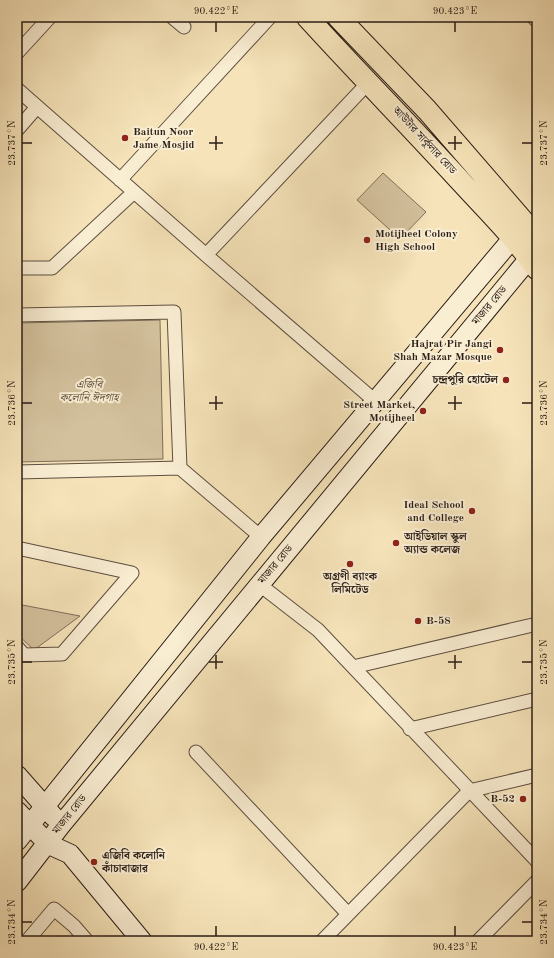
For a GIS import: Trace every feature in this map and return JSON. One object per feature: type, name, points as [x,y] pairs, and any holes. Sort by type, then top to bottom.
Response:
[{"type":"main road","name":"আউটার সার্কুলার রোড","points":[[307,17],[416,132],[525,233]]},
{"type":"main road","name":"আউটার সার্কুলার রোড","points":[[338,17],[427,110],[525,233],[535,259]]},
{"type":"main road","points":[[17,842],[261,537],[375,401],[525,233]]},
{"type":"main road","name":"মাজার রোড","points":[[17,882],[48,844],[61,825],[260,584],[535,259]]},
{"type":"main road","points":[[17,775],[61,825],[70,854],[142,941]]},
{"type":"main road","points":[[17,811],[48,844],[70,854]]},
{"type":"street","points":[[17,53],[50,17]]},
{"type":"street","points":[[172,17],[184,27]]},
{"type":"street","points":[[120,180],[270,17]]},
{"type":"street","points":[[533,17],[537,21]]},
{"type":"street","points":[[206,255],[368,83]]},
{"type":"street","points":[[17,89],[375,401]]},
{"type":"street","points":[[17,130],[37,107]]},
{"type":"street","points":[[17,268],[52,268],[134,192]]},
{"type":"street","points":[[17,315],[174,312],[180,468]]},
{"type":"street","points":[[17,472],[180,468],[261,537]]},
{"type":"street","points":[[17,548],[132,573],[62,654],[24,655],[17,647]]},
{"type":"street","points":[[260,584],[318,630],[469,791],[531,847],[537,861]]},
{"type":"street","points":[[353,667],[537,624]]},
{"type":"street","points":[[410,729],[537,699]]},
{"type":"street","points":[[196,752],[348,914]]},
{"type":"street","points":[[322,941],[469,791],[537,775]]},
{"type":"street","points":[[478,941],[537,881]]},
{"type":"street","points":[[26,941],[54,909],[74,926],[87,941]]},
{"type":"green space","points":[[383,173],[426,212],[400,239],[357,200]]},
{"type":"green space","name":"এজিবি কলোনি ঈদগাহ","points":[[160,320],[163,459],[17,462],[17,323]]},
{"type":"green space","points":[[17,604],[80,616],[34,650],[17,634]]},
{"type":"place","name":"Baitun Noor Jame Mosjid","points":[[125,138]]},
{"type":"place","name":"Motijheel Colony High School","points":[[367,240]]},
{"type":"place","name":"Hajrat Pir Jangi Shah Mazar Mosque","points":[[500,350]]},
{"type":"place","name":"চন্দ্রপুরি হোটেল","points":[[506,380]]},
{"type":"place","name":"Street Market, Motijheel","points":[[423,411]]},
{"type":"place","name":"Ideal School and College","points":[[472,511]]},
{"type":"place","name":"আইডিয়াল স্কুল অ্যান্ড কলেজ","points":[[396,543]]},
{"type":"place","name":"অগ্রণী ব্যাংক লিমিটেড","points":[[350,564]]},
{"type":"place","name":"B-58","points":[[418,621]]},
{"type":"place","name":"B-52","points":[[523,799]]},
{"type":"place","name":"এজিবি কলোনি কাঁচাবাজার","points":[[94,862]]}]
